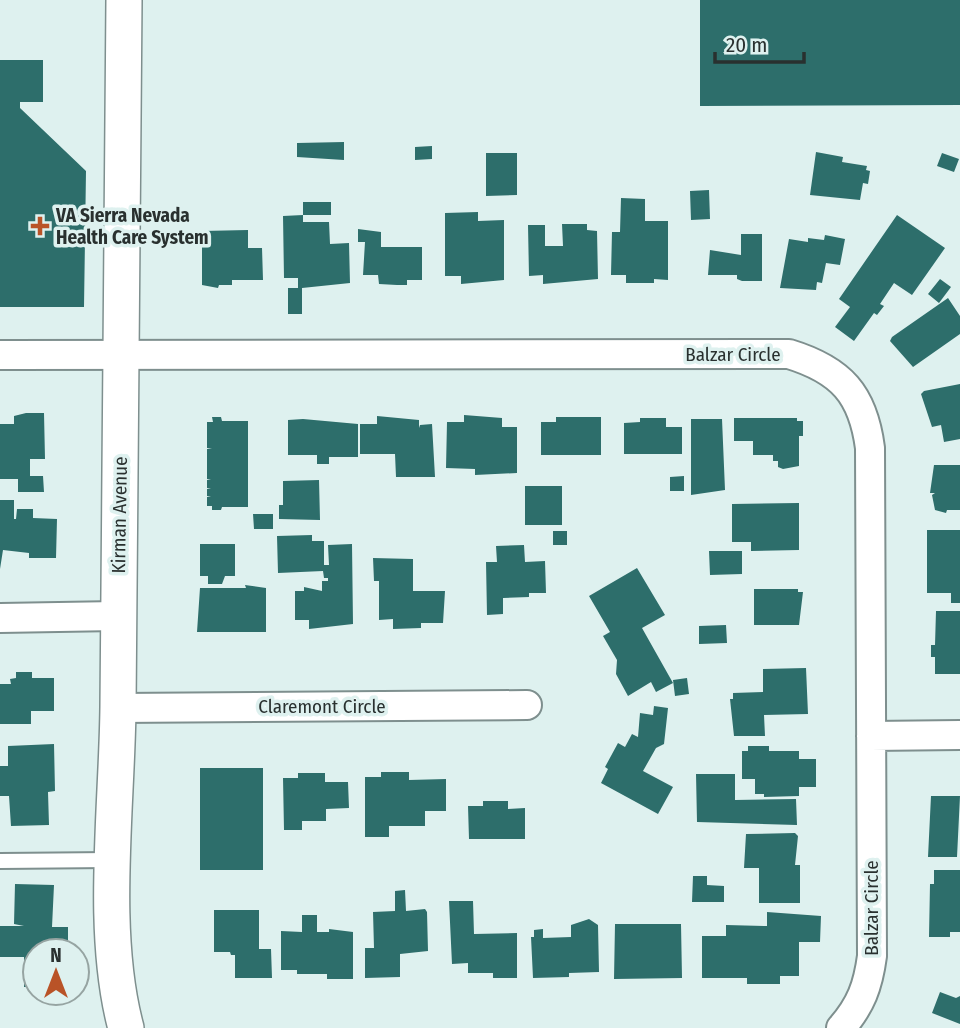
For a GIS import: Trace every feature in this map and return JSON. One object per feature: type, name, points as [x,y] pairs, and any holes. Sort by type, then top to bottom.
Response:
[{"type":"street","name":"Kirman Avenue","points":[[124,0],[118,708],[113,860],[116,981],[126,1028]]},
{"type":"street","name":"Balzar Circle","points":[[0,355],[789,354],[817,363],[839,378],[856,399],[869,436],[872,956],[868,984],[857,1010],[841,1028]]},
{"type":"street","points":[[0,618],[117,616]]},
{"type":"street","name":"Claremont Circle","points":[[118,708],[527,705]]},
{"type":"street","points":[[871,736],[960,735]]},
{"type":"lane","points":[[0,861],[113,860]]},
{"type":"building","points":[[700,0],[960,0],[960,105],[700,106]]},
{"type":"building","points":[[0,60],[43,60],[43,102],[20,102],[20,108],[86,171],[84,307],[0,307]]},
{"type":"building","points":[[344,142],[344,160],[297,157],[297,143]]},
{"type":"building","points":[[432,146],[432,159],[415,160],[415,147]]},
{"type":"building","points":[[816,152],[843,157],[842,162],[867,166],[866,170],[870,171],[868,184],[863,183],[860,200],[810,195]]},
{"type":"building","points":[[486,153],[517,153],[517,195],[486,196]]},
{"type":"building","points":[[942,153],[959,159],[954,172],[937,166]]},
{"type":"building","points":[[709,190],[710,219],[691,220],[690,191]]},
{"type":"building","points":[[621,198],[645,199],[645,221],[668,221],[668,280],[626,283],[626,275],[611,275],[612,232],[620,232]]},
{"type":"building","points":[[303,202],[331,202],[331,215],[303,215]]},
{"type":"building","points":[[478,212],[478,221],[504,220],[504,280],[461,284],[461,276],[445,276],[445,213]]},
{"type":"building","points":[[303,215],[303,222],[329,222],[330,244],[349,243],[350,283],[302,288],[302,314],[288,314],[288,288],[298,288],[298,278],[284,278],[283,216]]},
{"type":"building","points":[[897,215],[945,248],[912,295],[894,283],[880,304],[884,306],[877,315],[874,313],[854,341],[835,327],[850,307],[839,299]]},
{"type":"building","points":[[562,224],[587,224],[587,230],[597,231],[598,279],[543,284],[543,275],[529,276],[528,225],[545,225],[545,246],[563,246]]},
{"type":"building","points":[[358,229],[381,232],[381,247],[422,247],[422,280],[407,280],[407,285],[379,284],[378,275],[363,275],[365,242],[358,242]]},
{"type":"building","points":[[248,230],[248,248],[262,248],[263,280],[232,280],[232,285],[219,285],[218,288],[202,285],[202,231]]},
{"type":"building","points":[[741,234],[762,234],[762,281],[742,281],[737,279],[737,275],[708,275],[710,250],[741,255]]},
{"type":"building","points":[[825,235],[845,239],[840,265],[826,263],[822,283],[817,282],[816,290],[780,288],[789,239],[808,242],[808,238],[824,240]]},
{"type":"building","points":[[940,279],[951,287],[939,303],[928,294]]},
{"type":"building","points":[[948,298],[960,316],[960,334],[913,367],[890,341],[892,337]]},
{"type":"building","points":[[960,384],[960,439],[944,442],[941,425],[932,427],[921,394],[924,391]]},
{"type":"building","points":[[44,413],[45,459],[30,459],[30,476],[43,476],[44,492],[18,492],[18,479],[0,479],[0,424],[14,424],[14,416]]},
{"type":"building","points":[[464,415],[502,418],[502,427],[517,427],[517,473],[475,475],[475,469],[446,468],[447,422],[464,422]]},
{"type":"building","points":[[377,416],[419,420],[419,428],[420,425],[432,424],[435,477],[396,477],[395,454],[360,454],[360,424],[377,424]]},
{"type":"building","points":[[212,417],[221,417],[222,421],[248,421],[248,507],[222,507],[221,510],[212,510],[212,506],[207,506],[207,497],[211,496],[207,496],[207,489],[211,488],[207,488],[207,480],[211,479],[207,479],[207,449],[212,449],[207,448],[207,422],[213,422]]},
{"type":"building","points":[[556,417],[601,417],[601,455],[541,455],[541,422],[556,422]]},
{"type":"building","points":[[640,418],[666,418],[666,427],[682,427],[682,454],[624,454],[624,423],[640,422]]},
{"type":"building","points":[[734,418],[797,418],[797,421],[803,421],[803,436],[799,436],[799,466],[783,469],[778,467],[778,461],[773,461],[773,455],[753,455],[753,441],[734,441]]},
{"type":"building","points":[[691,419],[722,419],[725,490],[691,495]]},
{"type":"building","points":[[288,420],[358,424],[358,457],[329,457],[329,464],[317,464],[317,455],[288,455]]},
{"type":"building","points":[[934,465],[960,465],[960,510],[947,510],[946,513],[935,510],[932,495],[935,493],[930,493]]},
{"type":"building","points":[[684,476],[684,491],[670,491],[670,477]]},
{"type":"building","points":[[319,480],[320,520],[279,519],[279,505],[283,505],[283,481]]},
{"type":"building","points":[[525,486],[562,486],[562,525],[525,525]]},
{"type":"building","points":[[0,500],[14,500],[14,519],[17,509],[33,509],[33,518],[57,519],[56,558],[29,558],[29,553],[3,550],[0,569]]},
{"type":"building","points":[[799,503],[799,550],[751,551],[751,542],[732,542],[732,504]]},
{"type":"building","points":[[253,514],[273,514],[273,529],[254,529]]},
{"type":"building","points":[[927,530],[960,530],[960,603],[951,603],[951,593],[927,593]]},
{"type":"building","points":[[553,531],[567,531],[567,545],[553,545]]},
{"type":"building","points":[[312,535],[312,541],[324,541],[324,565],[329,565],[328,545],[352,544],[353,624],[309,629],[309,620],[295,620],[295,591],[304,591],[304,587],[322,591],[322,581],[328,581],[328,578],[324,578],[323,571],[278,573],[277,536]]},
{"type":"building","points":[[200,544],[235,544],[235,576],[225,576],[222,584],[208,584],[208,576],[200,576]]},
{"type":"building","points":[[524,545],[525,562],[545,561],[546,593],[503,598],[503,614],[487,615],[486,562],[497,562],[496,546]]},
{"type":"building","points":[[709,551],[742,551],[742,574],[710,575]]},
{"type":"building","points":[[373,558],[413,559],[413,591],[445,591],[443,623],[421,623],[421,628],[393,629],[393,619],[379,620],[379,581],[374,581]]},
{"type":"building","points":[[637,568],[665,615],[642,628],[673,683],[656,692],[651,682],[628,696],[616,674],[617,660],[603,636],[610,632],[589,596]]},
{"type":"building","points":[[245,585],[266,588],[266,632],[197,632],[200,588],[246,588]]},
{"type":"building","points":[[754,589],[798,589],[798,592],[803,592],[799,625],[754,625]]},
{"type":"building","points":[[936,611],[960,611],[960,674],[935,674],[935,657],[931,657],[931,645],[935,645]]},
{"type":"building","points":[[726,625],[727,643],[699,644],[699,626]]},
{"type":"building","points":[[806,668],[808,714],[764,715],[765,736],[734,736],[730,699],[733,699],[733,693],[763,692],[763,669]]},
{"type":"building","points":[[16,672],[32,672],[32,678],[54,678],[54,711],[31,711],[31,724],[0,724],[0,684],[11,684],[10,679],[16,678]]},
{"type":"building","points":[[687,678],[689,694],[675,696],[673,680]]},
{"type":"building","points":[[654,706],[668,708],[664,744],[656,748],[643,771],[673,787],[658,814],[601,783],[608,769],[605,767],[618,743],[625,747],[632,734],[638,737],[640,713],[653,715]]},
{"type":"building","points":[[54,744],[55,791],[48,792],[49,825],[11,826],[9,796],[0,796],[0,766],[8,766],[8,746]]},
{"type":"building","points":[[748,746],[769,746],[769,751],[799,751],[799,759],[816,759],[816,787],[799,787],[799,796],[764,797],[764,794],[755,794],[755,779],[742,779],[742,751],[748,751]]},
{"type":"building","points":[[200,768],[263,768],[263,870],[200,870]]},
{"type":"building","points":[[381,772],[409,772],[409,780],[446,779],[446,811],[425,811],[425,826],[389,826],[389,837],[365,837],[365,777],[381,777]]},
{"type":"building","points":[[298,773],[325,773],[325,782],[348,782],[349,808],[326,809],[326,821],[302,821],[302,830],[284,830],[283,778],[298,778]]},
{"type":"building","points":[[696,774],[735,774],[735,800],[796,799],[797,825],[697,822]]},
{"type":"building","points":[[931,796],[960,796],[957,857],[928,857]]},
{"type":"building","points":[[483,801],[508,801],[508,809],[525,808],[525,839],[469,839],[468,806],[483,806]]},
{"type":"building","points":[[795,833],[798,836],[795,865],[800,865],[800,903],[759,903],[759,868],[744,868],[746,834]]},
{"type":"building","points":[[934,870],[960,870],[960,932],[950,932],[950,937],[929,937],[930,884],[934,884]]},
{"type":"building","points":[[693,876],[707,876],[707,885],[724,886],[724,902],[692,902]]},
{"type":"building","points":[[15,884],[54,885],[52,927],[68,927],[68,937],[21,937],[21,957],[0,957],[0,926],[24,926],[14,924]]},
{"type":"building","points":[[405,890],[406,911],[425,909],[427,912],[428,951],[400,954],[400,977],[365,978],[365,948],[374,948],[373,912],[395,911],[395,891]]},
{"type":"building","points":[[449,901],[473,901],[474,934],[517,933],[517,978],[493,978],[493,973],[468,973],[468,963],[452,964]]},
{"type":"building","points":[[214,910],[259,910],[259,949],[271,949],[272,978],[235,978],[235,955],[230,952],[214,952]]},
{"type":"building","points":[[767,912],[821,916],[820,942],[799,942],[799,976],[780,976],[780,984],[747,984],[747,978],[702,978],[702,936],[726,936],[726,925],[767,926]]},
{"type":"building","points":[[302,915],[317,915],[317,932],[329,932],[329,929],[353,932],[353,979],[327,979],[327,974],[297,974],[297,970],[281,970],[281,931],[302,932]]},
{"type":"building","points":[[589,919],[598,925],[599,972],[569,973],[569,977],[533,978],[531,937],[534,937],[534,930],[543,929],[543,938],[571,937],[571,925]]},
{"type":"building","points":[[615,924],[681,924],[682,978],[614,979]]},
{"type":"building","points":[[940,992],[956,998],[960,996],[960,1024],[932,1013]]},
{"type":"place","name":"VA Sierra Nevada Health Care System","points":[[40,226]]}]
